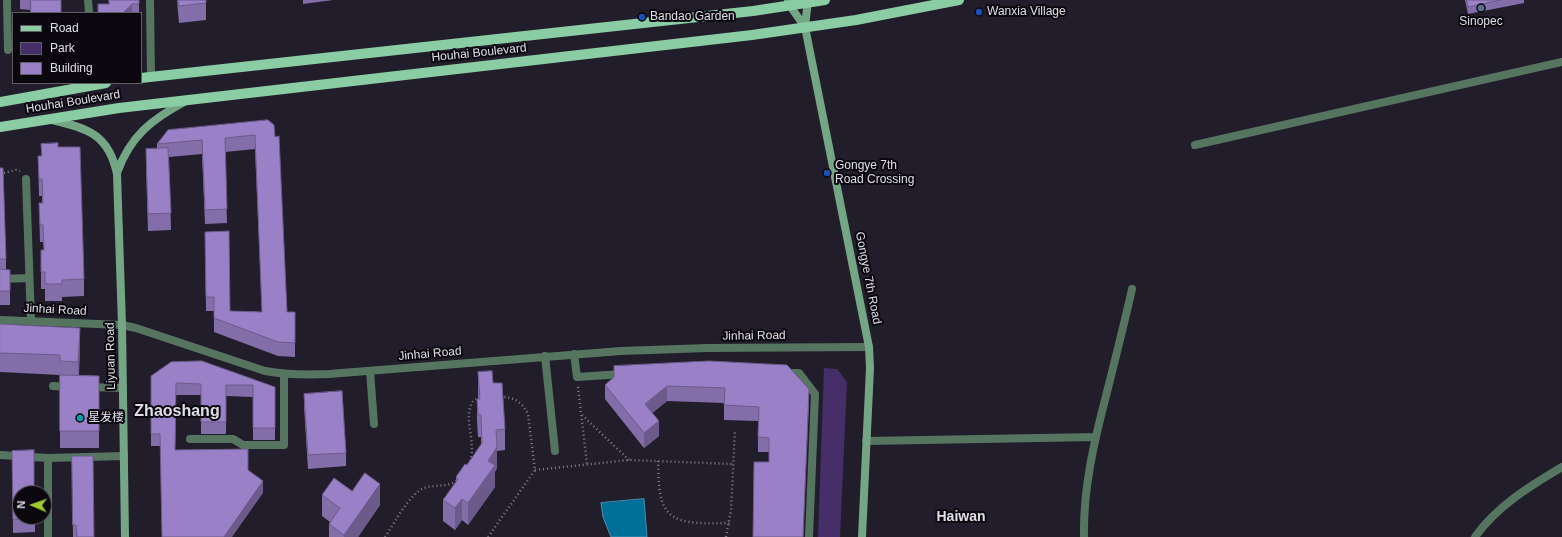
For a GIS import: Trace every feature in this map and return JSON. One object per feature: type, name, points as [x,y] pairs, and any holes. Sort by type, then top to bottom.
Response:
[{"type":"main road","name":"Houhai Boulevard","points":[[146,78],[825,0]]},
{"type":"main road","name":"Houhai Boulevard","points":[[0,127],[110,109],[190,99],[752,35],[856,20],[959,0]]},
{"type":"main road","name":"Houhai Boulevard","points":[[0,102],[100,84]]},
{"type":"street","points":[[7,0],[8,50]]},
{"type":"street","points":[[88,0],[89,12]]},
{"type":"street","points":[[146,78],[150,0]]},
{"type":"street","name":"Gongye 7th Road","points":[[808,1],[805,27],[869,347],[870,368],[862,537]]},
{"type":"street","name":"Gongye 7th Road","points":[[789,3],[805,27]]},
{"type":"street","points":[[1195,145],[1562,62]]},
{"type":"street","name":"Liyuan Road","points":[[117,174],[126,152],[141,132],[169,110],[190,99]]},
{"type":"street","name":"Liyuan Road","points":[[49,119],[87,129],[107,147],[112,156],[117,174],[122,325],[125,537]]},
{"type":"street","points":[[26,179],[31,321]]},
{"type":"street","points":[[0,279],[30,278]]},
{"type":"street","points":[[1084,537],[1090,467],[1132,289]]},
{"type":"street","name":"Jinhai Road","points":[[0,320],[122,325],[136,328],[265,371],[284,375],[329,374],[545,356],[663,349],[869,347]]},
{"type":"street","points":[[574,354],[577,377],[634,373]]},
{"type":"street","points":[[545,356],[555,451]]},
{"type":"street","points":[[370,371],[374,424]]},
{"type":"street","points":[[776,372],[799,373],[815,394],[809,537]]},
{"type":"street","points":[[190,439],[233,439],[243,445],[284,445],[284,375]]},
{"type":"street","points":[[53,386],[123,388]]},
{"type":"street","points":[[866,441],[1096,437]]},
{"type":"street","points":[[0,456],[48,458],[124,456]]},
{"type":"street","points":[[48,458],[48,537]]},
{"type":"street","points":[[1475,537],[1498,510],[1527,488],[1562,467]]},
{"type":"path","points":[[0,174],[16,170],[25,172],[26,179]]},
{"type":"path","points":[[577,377],[587,464]]},
{"type":"path","points":[[488,537],[535,470],[528,414],[524,406],[519,401],[504,397],[493,397]]},
{"type":"path","points":[[470,464],[472,453],[469,411],[473,401],[478,398]]},
{"type":"path","points":[[581,415],[629,460]]},
{"type":"path","points":[[726,537],[730,523],[734,430]]},
{"type":"path","points":[[535,470],[629,460],[733,464]]},
{"type":"path","points":[[658,461],[659,484],[662,500],[669,513],[680,520],[699,523],[730,523]]},
{"type":"path","points":[[385,537],[412,497],[419,491],[425,488],[452,484],[462,475]]},
{"type":"green space","points":[[824,368],[837,369],[847,382],[840,537],[818,537]]},
{"type":"water","points":[[644,499],[647,537],[611,537],[603,517],[601,503]]},
{"type":"building","points":[[31,0],[61,0],[61,12],[31,12]]},
{"type":"building","points":[[109,0],[139,0],[139,4],[132,4],[124,12],[98,12],[98,4],[109,4]]},
{"type":"building","points":[[178,0],[206,0],[206,3],[179,6]]},
{"type":"building","points":[[1467,0],[1501,0],[1468,7]]},
{"type":"building","points":[[268,120],[274,125],[275,137],[279,136],[287,312],[295,312],[295,343],[278,342],[214,318],[214,297],[206,297],[205,232],[229,231],[230,311],[262,312],[255,135],[225,138],[227,209],[205,210],[202,140],[157,144],[168,130]]},
{"type":"building","points":[[58,143],[58,147],[80,147],[84,279],[62,280],[62,284],[45,284],[45,272],[41,272],[41,250],[44,250],[43,225],[40,225],[39,203],[43,203],[42,179],[39,179],[38,156],[42,156],[41,144]]},
{"type":"building","points":[[168,148],[171,213],[148,214],[146,149]]},
{"type":"building","points":[[0,168],[3,168],[6,259],[0,259]]},
{"type":"building","points":[[0,269],[10,270],[10,291],[0,291]]},
{"type":"building","points":[[0,324],[80,328],[78,362],[60,361],[60,355],[0,353]]},
{"type":"building","points":[[202,361],[275,387],[275,428],[253,428],[253,385],[226,385],[226,422],[201,422],[201,384],[176,383],[175,450],[248,449],[248,470],[263,481],[224,537],[162,537],[160,434],[151,434],[151,376],[171,362]]},
{"type":"building","points":[[709,361],[787,365],[809,389],[803,537],[753,537],[754,462],[769,462],[769,438],[758,437],[759,407],[724,405],[725,388],[667,386],[645,404],[659,421],[644,433],[605,385],[614,377],[614,366]]},
{"type":"building","points":[[492,371],[493,383],[502,383],[505,429],[496,430],[497,447],[488,461],[495,465],[468,503],[462,499],[455,508],[443,500],[458,479],[456,477],[465,464],[467,465],[482,443],[481,415],[478,415],[477,399],[480,399],[478,372]]},
{"type":"building","name":"星发楼","points":[[60,375],[99,376],[99,431],[60,431]]},
{"type":"building","points":[[342,391],[346,453],[308,455],[304,394]]},
{"type":"building","points":[[34,450],[34,485],[12,485],[12,451]]},
{"type":"building","points":[[72,456],[93,456],[94,537],[77,537],[76,525],[73,525]]},
{"type":"building","points":[[365,473],[380,484],[344,535],[329,524],[340,508],[322,495],[334,478],[352,491]]},
{"type":"place","name":"Sinopec","points":[[1481,8]]},
{"type":"place","name":"Wanxia Village","points":[[979,12]]},
{"type":"place","name":"Bandao Garden","points":[[642,17]]},
{"type":"place","name":"Gongye 7th Road Crossing","points":[[827,173]]},
{"type":"place","name":"星发楼","points":[[80,418]]},
{"type":"district","name":"Zhaoshang","points":[[177,412]]},
{"type":"district","name":"Haiwan","points":[[961,517]]}]
